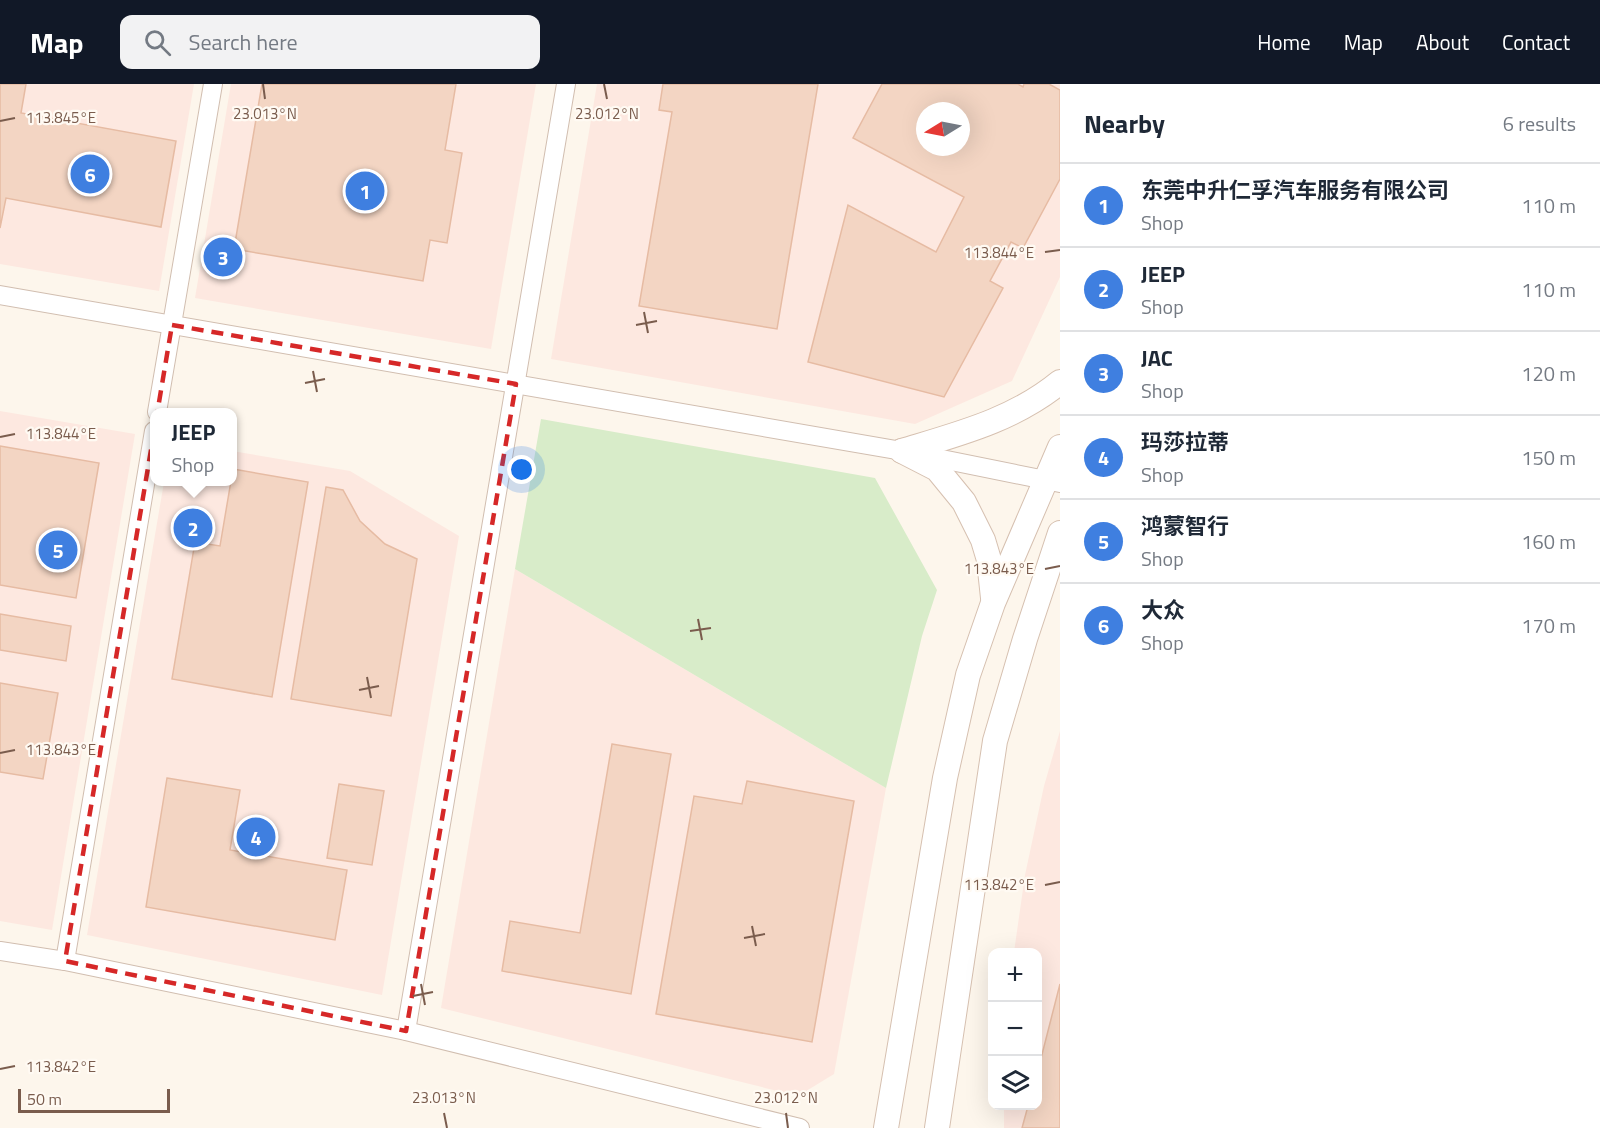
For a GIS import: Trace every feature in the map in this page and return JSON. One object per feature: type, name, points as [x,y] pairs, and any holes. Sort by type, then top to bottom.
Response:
[{"type":"main road","points":[[902,451],[981,427],[1030,403],[1060,382]]},
{"type":"main road","points":[[886,1128],[945,778],[968,675],[993,603],[1053,481],[1060,447]]},
{"type":"main road","points":[[902,451],[937,469],[964,502],[983,540],[992,582],[993,603]]},
{"type":"main road","points":[[937,1128],[995,741],[1060,533]]},
{"type":"main road","points":[[1035,609],[1060,581]]},
{"type":"street","points":[[158,408],[213,84]]},
{"type":"street","points":[[406,1031],[566,84]]},
{"type":"street","points":[[0,295],[902,451],[1053,481]]},
{"type":"street","points":[[64,961],[150,455]]},
{"type":"street","points":[[0,951],[64,961],[406,1031],[800,1128]]},
{"type":"highlighted area","points":[[172,325],[516,384],[406,1031],[65,961]]},
{"type":"shaded area","points":[[0,84],[194,84],[159,291],[0,264]]},
{"type":"shaded area","points":[[231,84],[536,84],[491,349],[195,298]]},
{"type":"shaded area","points":[[597,84],[1060,84],[1060,277],[1012,381],[915,424],[551,359]]},
{"type":"shaded area","points":[[0,411],[135,434],[52,930],[0,921]]},
{"type":"shaded area","points":[[237,452],[350,471],[459,536],[382,995],[87,935],[163,486],[237,486]]},
{"type":"shaded area","points":[[515,569],[886,788],[834,1074],[798,1096],[441,1008]]},
{"type":"shaded area","points":[[1060,731],[1060,1128],[1004,1128],[1004,1110],[1042,1110],[1042,948],[1015,948],[1025,875],[1044,786]]},
{"type":"green space","points":[[541,419],[875,478],[937,590],[922,636],[886,788],[515,569]]},
{"type":"building","points":[[0,84],[26,84],[21,113],[176,141],[161,227],[6,198],[0,228]]},
{"type":"building","points":[[262,84],[456,84],[445,150],[462,153],[447,243],[430,240],[423,281],[234,249]]},
{"type":"building","points":[[663,84],[818,84],[777,329],[639,306],[672,112],[659,110]]},
{"type":"building","points":[[882,84],[1018,84],[1023,87],[1024,84],[1049,84],[1060,90],[1060,179],[1023,248],[1011,242],[990,281],[1003,288],[944,397],[808,362],[848,205],[936,252],[964,197],[853,138]]},
{"type":"building","points":[[0,446],[99,463],[76,598],[0,585]]},
{"type":"building","points":[[237,470],[308,482],[272,697],[172,679],[195,542],[220,546],[230,486],[237,486]]},
{"type":"building","points":[[326,487],[343,490],[360,521],[385,544],[417,559],[391,716],[291,699]]},
{"type":"building","points":[[0,614],[71,626],[66,661],[0,650]]},
{"type":"building","points":[[0,683],[58,693],[43,779],[0,772]]},
{"type":"building","points":[[612,744],[671,754],[631,994],[502,971],[510,921],[580,933]]},
{"type":"building","points":[[167,778],[240,790],[230,850],[347,870],[335,940],[146,907]]},
{"type":"building","points":[[747,781],[854,801],[812,1042],[656,1014],[694,796],[742,804]]},
{"type":"building","points":[[339,784],[384,791],[372,865],[327,858]]},
{"type":"building","points":[[1060,984],[1060,1128],[1022,1128],[1027,1110],[1042,1110],[1042,1054]]},
{"type":"place","name":"大众","points":[[90,174]]},
{"type":"place","name":"东莞中升仁孚汽车服务有限公司","points":[[365,191]]},
{"type":"place","name":"JAC","points":[[223,257]]},
{"type":"place","name":"JEEP","points":[[193,528]]},
{"type":"place","name":"鸿蒙智行","points":[[58,550]]},
{"type":"place","name":"玛莎拉蒂","points":[[256,837]]}]
